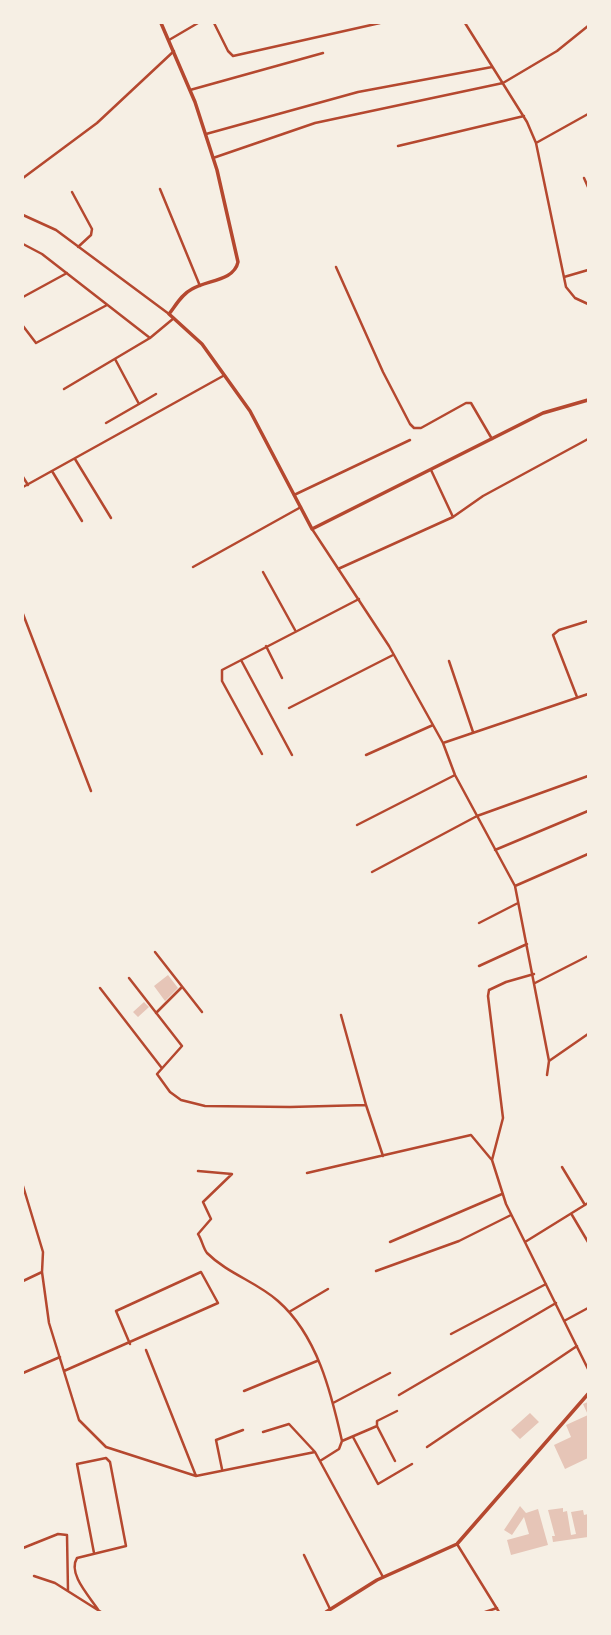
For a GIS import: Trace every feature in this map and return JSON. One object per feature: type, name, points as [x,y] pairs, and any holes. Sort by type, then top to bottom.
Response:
[{"type":"street","points":[[161,23],[190,90],[213,158],[238,261],[237,268],[230,275],[200,286],[183,296],[169,314]]},
{"type":"street","points":[[169,40],[198,23]]},
{"type":"street","points":[[214,23],[233,56],[380,23]]},
{"type":"street","points":[[465,23],[524,116],[536,143],[568,292],[588,304]]},
{"type":"street","points":[[213,158],[315,123],[503,83],[557,51],[588,26]]},
{"type":"street","points":[[23,178],[97,122],[174,51]]},
{"type":"street","points":[[190,90],[323,53]]},
{"type":"street","points":[[205,134],[358,92],[493,66]]},
{"type":"street","points":[[536,143],[588,114]]},
{"type":"street","points":[[398,146],[524,116]]},
{"type":"street","points":[[584,178],[588,187]]},
{"type":"street","points":[[160,189],[200,286]]},
{"type":"street","points":[[72,192],[93,229],[91,235],[78,247]]},
{"type":"street","points":[[23,215],[56,230],[174,318],[202,344],[258,425],[312,529],[394,655],[433,724],[455,775],[515,886],[536,984],[549,1061],[547,1075]]},
{"type":"street","points":[[23,244],[42,254],[150,338]]},
{"type":"street","points":[[335,267],[410,424],[414,428],[421,428],[466,403],[471,403],[492,439]]},
{"type":"street","points":[[564,277],[588,270]]},
{"type":"street","points":[[23,297],[66,273]]},
{"type":"street","points":[[23,327],[36,343],[107,305]]},
{"type":"street","points":[[64,389],[150,338],[174,318]]},
{"type":"street","points":[[115,359],[139,404]]},
{"type":"street","points":[[23,487],[223,376]]},
{"type":"street","points":[[106,423],[156,394]]},
{"type":"street","points":[[312,529],[543,413],[588,401]]},
{"type":"street","points":[[338,569],[453,517],[483,496],[588,439]]},
{"type":"street","points":[[294,495],[410,440]]},
{"type":"street","points":[[75,459],[111,518]]},
{"type":"street","points":[[431,470],[453,517]]},
{"type":"street","points":[[52,471],[82,521]]},
{"type":"street","points":[[23,477],[28,485]]},
{"type":"street","points":[[193,567],[300,507]]},
{"type":"street","points":[[263,572],[296,630]]},
{"type":"street","points":[[262,754],[220,677],[222,670],[359,599]]},
{"type":"street","points":[[23,614],[91,790]]},
{"type":"street","points":[[577,697],[554,635],[559,630],[588,621]]},
{"type":"street","points":[[266,646],[282,678]]},
{"type":"street","points":[[289,708],[394,655]]},
{"type":"street","points":[[241,660],[292,755]]},
{"type":"street","points":[[449,661],[473,732]]},
{"type":"street","points":[[443,743],[588,694]]},
{"type":"street","points":[[366,755],[433,724]]},
{"type":"street","points":[[357,825],[455,775]]},
{"type":"street","points":[[372,872],[477,816],[588,776]]},
{"type":"street","points":[[495,850],[588,811]]},
{"type":"street","points":[[515,886],[588,854]]},
{"type":"street","points":[[479,923],[519,903]]},
{"type":"street","points":[[479,966],[527,944]]},
{"type":"street","points":[[155,952],[202,1012]]},
{"type":"street","points":[[536,984],[588,957]]},
{"type":"street","points":[[492,1160],[503,1118],[489,990],[534,974]]},
{"type":"street","points":[[129,978],[182,1046],[157,1074],[158,1079],[181,1100],[205,1105],[366,1105]]},
{"type":"street","points":[[156,1013],[182,987]]},
{"type":"street","points":[[100,988],[161,1068]]},
{"type":"street","points":[[341,1015],[383,1156]]},
{"type":"street","points":[[549,1061],[588,1034]]},
{"type":"street","points":[[307,1173],[471,1135],[492,1160],[512,1215],[588,1369]]},
{"type":"street","points":[[525,1242],[586,1204],[562,1167]]},
{"type":"street","points":[[198,1171],[232,1174],[204,1202],[211,1219],[198,1234],[206,1252],[242,1279],[260,1287],[289,1312],[296,1319],[317,1361],[333,1403],[342,1441],[339,1449],[320,1461]]},
{"type":"street","points":[[23,1186],[43,1252],[42,1272],[49,1323],[79,1420],[106,1447],[196,1476],[315,1452]]},
{"type":"street","points":[[390,1242],[503,1194]]},
{"type":"street","points":[[571,1214],[588,1242]]},
{"type":"street","points":[[376,1271],[459,1241],[512,1215]]},
{"type":"street","points":[[23,1281],[42,1272]]},
{"type":"street","points":[[64,1371],[130,1343],[218,1303],[201,1272],[116,1311],[130,1343]]},
{"type":"street","points":[[451,1334],[546,1284]]},
{"type":"street","points":[[289,1312],[328,1289]]},
{"type":"street","points":[[399,1395],[555,1303]]},
{"type":"street","points":[[564,1321],[588,1308]]},
{"type":"street","points":[[427,1447],[577,1346]]},
{"type":"street","points":[[146,1350],[196,1476]]},
{"type":"street","points":[[23,1373],[60,1357]]},
{"type":"street","points":[[244,1391],[317,1361]]},
{"type":"street","points":[[333,1403],[390,1373]]},
{"type":"street","points":[[304,1555],[328,1611],[383,1577],[457,1544],[588,1394]]},
{"type":"street","points":[[395,1461],[377,1426],[377,1420],[397,1411]]},
{"type":"street","points":[[263,1432],[289,1424],[315,1452],[383,1577]]},
{"type":"street","points":[[342,1441],[377,1426]]},
{"type":"street","points":[[222,1471],[216,1440],[243,1430]]},
{"type":"street","points":[[353,1437],[378,1484],[412,1464]]},
{"type":"street","points":[[94,1553],[77,1464],[106,1458],[110,1462],[126,1543],[123,1548],[77,1558],[74,1566],[76,1577],[100,1612]]},
{"type":"street","points":[[23,1548],[58,1534],[67,1535],[68,1591]]},
{"type":"street","points":[[457,1544],[498,1610],[485,1612]]},
{"type":"street","points":[[34,1576],[43,1577],[100,1612]]},
{"type":"building","points":[[168,975],[178,988],[165,1001],[154,986]]},
{"type":"building","points":[[144,1002],[149,1007],[138,1017],[133,1012]]},
{"type":"building","points":[[588,1402],[588,1415],[583,1404]]},
{"type":"building","points":[[530,1413],[539,1422],[520,1439],[511,1430]]},
{"type":"building","points":[[588,1415],[588,1458],[565,1469],[554,1445],[571,1437],[566,1425]]},
{"type":"building","points":[[520,1506],[526,1513],[538,1509],[548,1545],[511,1555],[507,1540],[529,1534],[524,1517],[512,1535],[504,1530]]},
{"type":"building","points":[[563,1508],[563,1512],[567,1511],[571,1535],[576,1534],[571,1512],[583,1510],[584,1515],[588,1514],[588,1537],[553,1542],[552,1536],[555,1536],[548,1510]]}]
